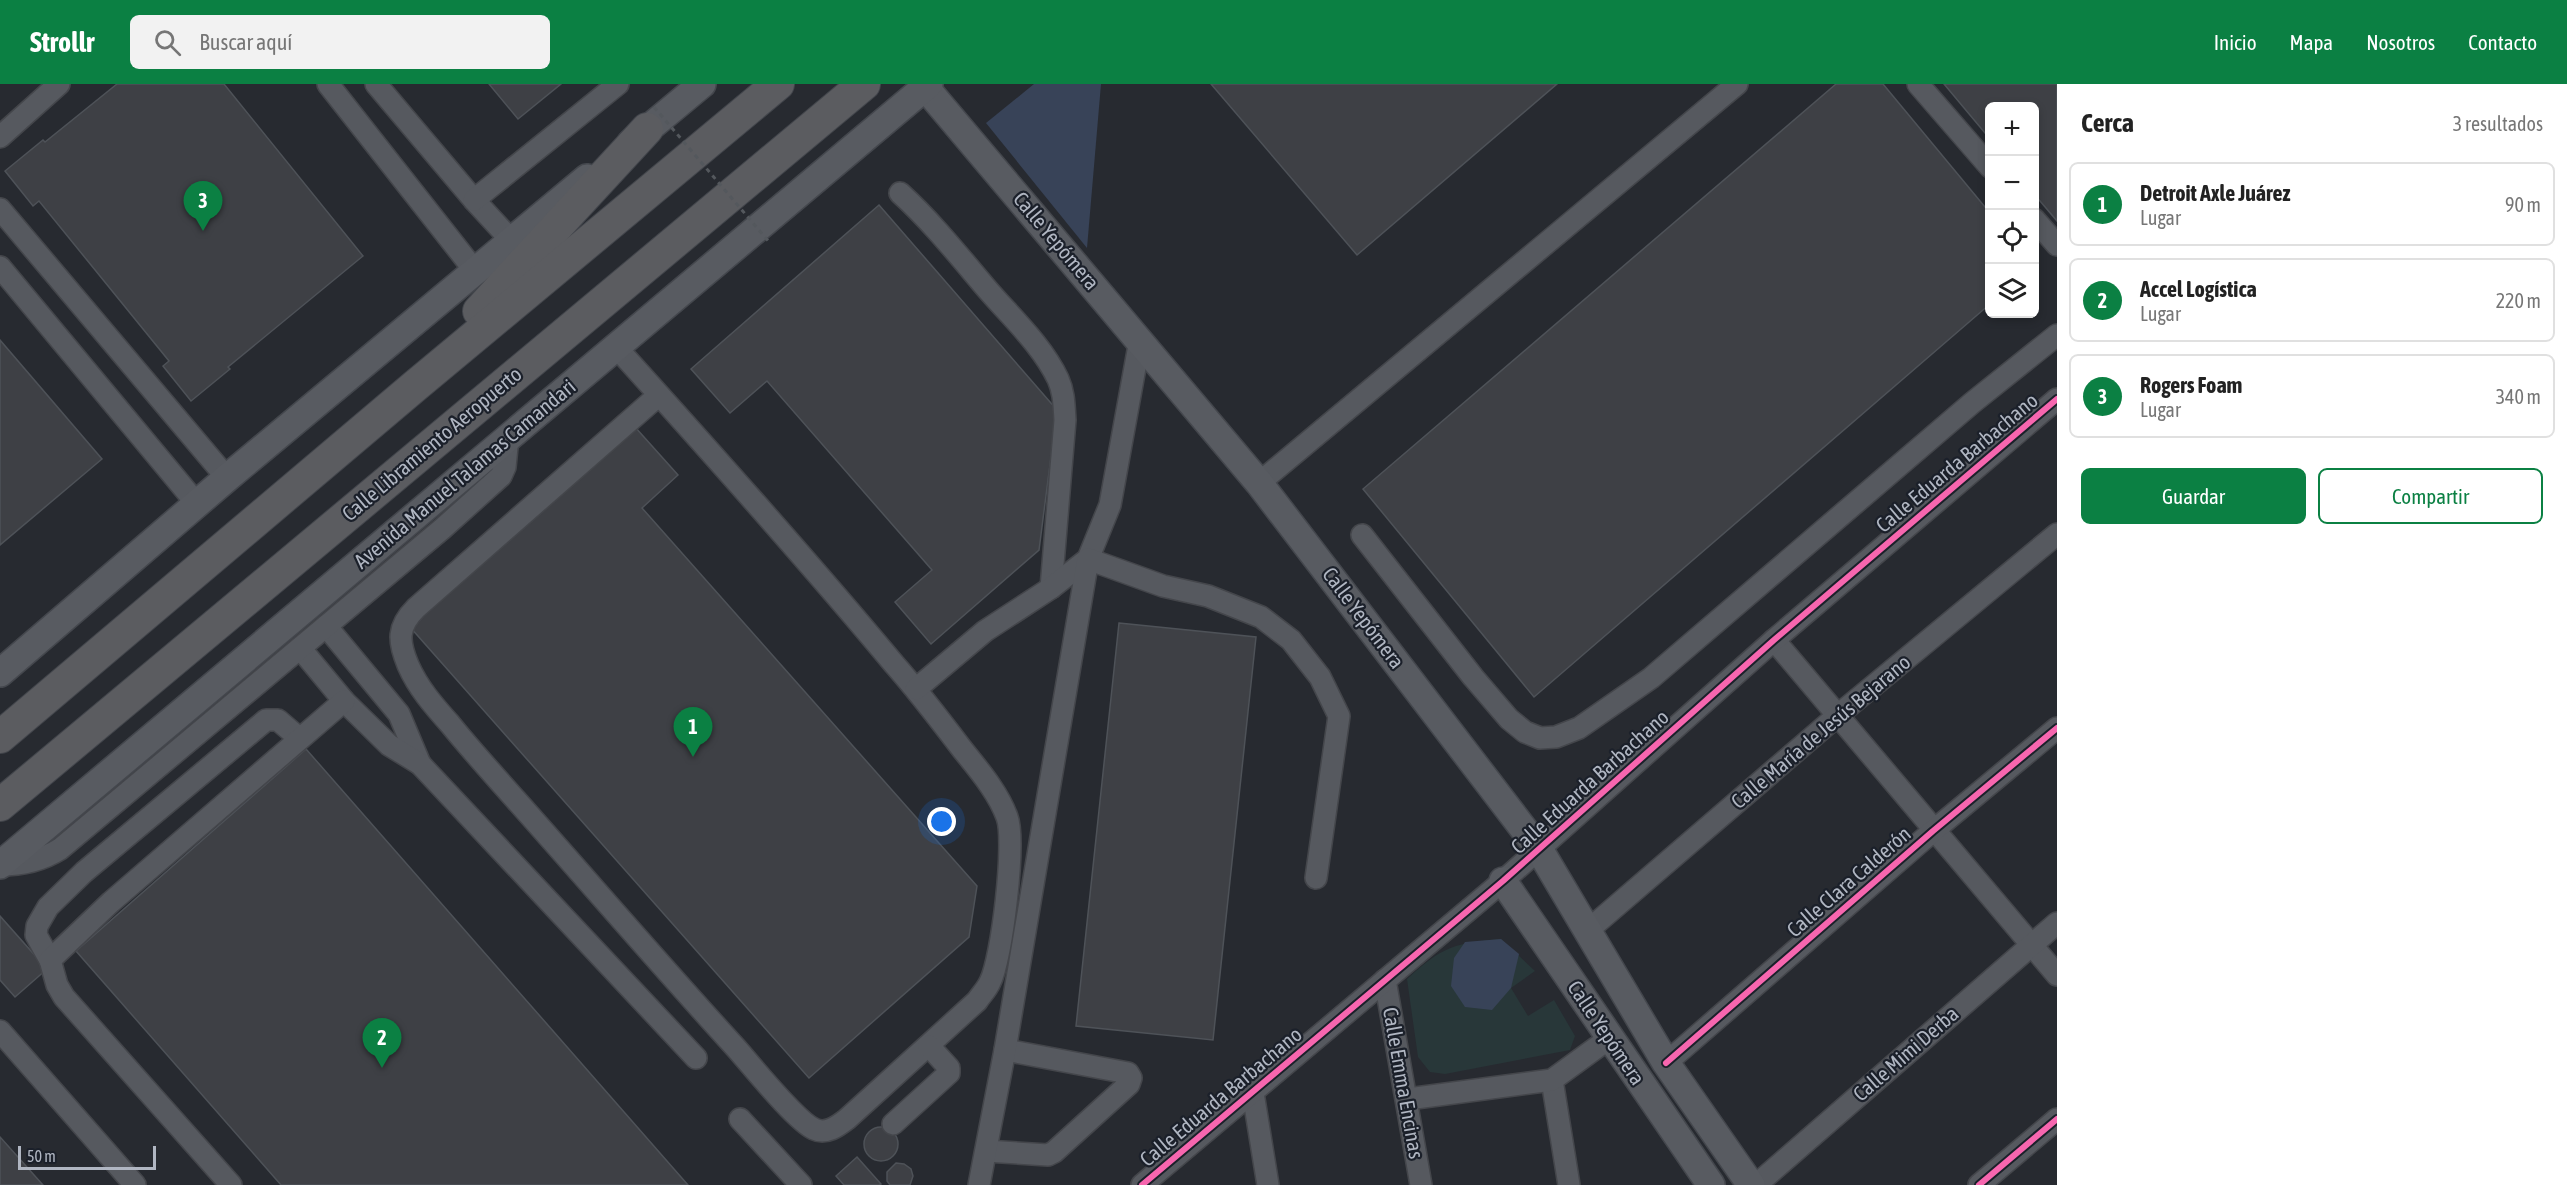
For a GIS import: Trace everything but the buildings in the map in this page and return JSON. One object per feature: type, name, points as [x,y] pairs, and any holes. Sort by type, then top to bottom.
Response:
[{"type":"highway","points":[[0,737],[778,84]]},
{"type":"highway","name":"Calle Libramiento Aeropuerto","points":[[0,805],[864,84]]},
{"type":"highway","points":[[392,406],[651,118]]},
{"type":"main road","points":[[0,673],[475,271],[651,118],[702,84]]},
{"type":"main road","name":"Calle Yepómera","points":[[927,86],[1259,483],[1539,849],[1586,932],[1666,1063],[1751,1185]]},
{"type":"main road","name":"Avenida Manuel Talamas Camandari","points":[[0,865],[927,86]]},
{"type":"main road","name":"Calle Yepómera","points":[[1503,881],[1710,1185]]},
{"type":"street","points":[[0,137],[60,84]]},
{"type":"street","points":[[328,84],[475,271]]},
{"type":"street","points":[[376,84],[474,200],[511,240]]},
{"type":"street","points":[[474,200],[618,84]]},
{"type":"street","points":[[1259,483],[1737,84]]},
{"type":"street","points":[[1918,84],[1985,162]]},
{"type":"street","points":[[900,193],[929,221],[1046,357],[1059,380],[1064,396],[1065,420],[1052,588]]},
{"type":"street","points":[[0,209],[228,478]]},
{"type":"street","points":[[2039,225],[2057,245]]},
{"type":"street","points":[[0,267],[197,504]]},
{"type":"street","points":[[1362,535],[1473,677],[1509,719],[1525,732],[1540,738],[1556,737],[1579,728],[1651,678],[1972,403],[2057,335]]},
{"type":"street","points":[[979,1185],[1005,1050],[1088,559],[1098,540],[1110,505],[1140,340]]},
{"type":"street","points":[[616,347],[784,533],[916,689],[985,777],[1008,817],[1010,835],[1004,918],[991,981],[977,1001],[929,1046],[847,1119],[833,1129],[822,1132],[814,1129],[790,1107],[685,993],[468,746],[423,693],[409,666],[401,637],[405,619],[659,395]]},
{"type":"street","name":"Calle Eduarda Barbachano","points":[[1142,1185],[1503,881],[1774,640],[2057,399]]},
{"type":"street","points":[[0,865],[27,863],[47,857],[60,849],[300,648],[494,484],[505,467],[508,437]]},
{"type":"street","name":"Calle María de Jesús Bejarano","points":[[1586,932],[1838,716],[2057,534]]},
{"type":"street","points":[[916,689],[985,631],[1052,588],[1088,559]]},
{"type":"street","points":[[1088,559],[1163,586],[1208,596],[1261,617],[1291,640],[1320,676],[1339,716],[1316,878]]},
{"type":"street","points":[[326,626],[399,714],[420,764]]},
{"type":"street","points":[[1774,640],[2057,975]]},
{"type":"street","points":[[300,648],[344,701],[389,745],[420,764],[696,1058]]},
{"type":"street","points":[[50,960],[111,902],[298,738],[344,701]]},
{"type":"street","points":[[231,1185],[64,997],[57,985],[50,960],[38,941],[37,927],[48,908],[84,872],[266,720],[278,720],[298,738]]},
{"type":"street","name":"Calle Clara Calderón","points":[[1666,1063],[1933,831],[2057,728]]},
{"type":"street","name":"Calle Mimi Derba","points":[[1756,1185],[2057,923]]},
{"type":"street","name":"Calle Emma Encinas","points":[[1385,980],[1408,1099],[1421,1185]]},
{"type":"street","points":[[0,1030],[135,1185]]},
{"type":"street","points":[[1408,1099],[1552,1080],[1611,1037]]},
{"type":"street","points":[[893,1124],[949,1073],[949,1068],[929,1046]]},
{"type":"street","points":[[986,1151],[1048,1155],[1130,1084],[1131,1078],[1128,1073],[1005,1050]]},
{"type":"street","points":[[1552,1080],[1569,1185]]},
{"type":"street","points":[[1252,1093],[1268,1185]]},
{"type":"street","points":[[740,1119],[801,1185]]},
{"type":"street","points":[[1979,1185],[2057,1119]]},
{"type":"path","points":[[651,118],[770,243]]},
{"type":"shaded area","points":[[1501,939],[1535,971],[1511,988],[1528,1016],[1554,1000],[1575,1036],[1570,1050],[1445,1074],[1430,1072],[1418,1057],[1407,979],[1430,960],[1450,948],[1471,942]]},
{"type":"water","points":[[1034,84],[1101,84],[1087,248],[986,123]]},
{"type":"water","points":[[1501,939],[1519,954],[1511,988],[1492,1010],[1465,1007],[1451,986],[1454,958],[1465,942]]},
{"type":"cycle path","points":[[1142,1185],[1503,881],[1774,640],[2057,399]]},
{"type":"cycle path","points":[[1666,1063],[1933,831],[2057,728]]},
{"type":"cycle path","points":[[1979,1185],[2057,1119]]},
{"type":"place","name":"Rogers Foam","points":[[203,231]]},
{"type":"place","name":"Detroit Axle Juárez","points":[[693,757]]},
{"type":"place","name":"Accel Logística","points":[[382,1068]]}]
